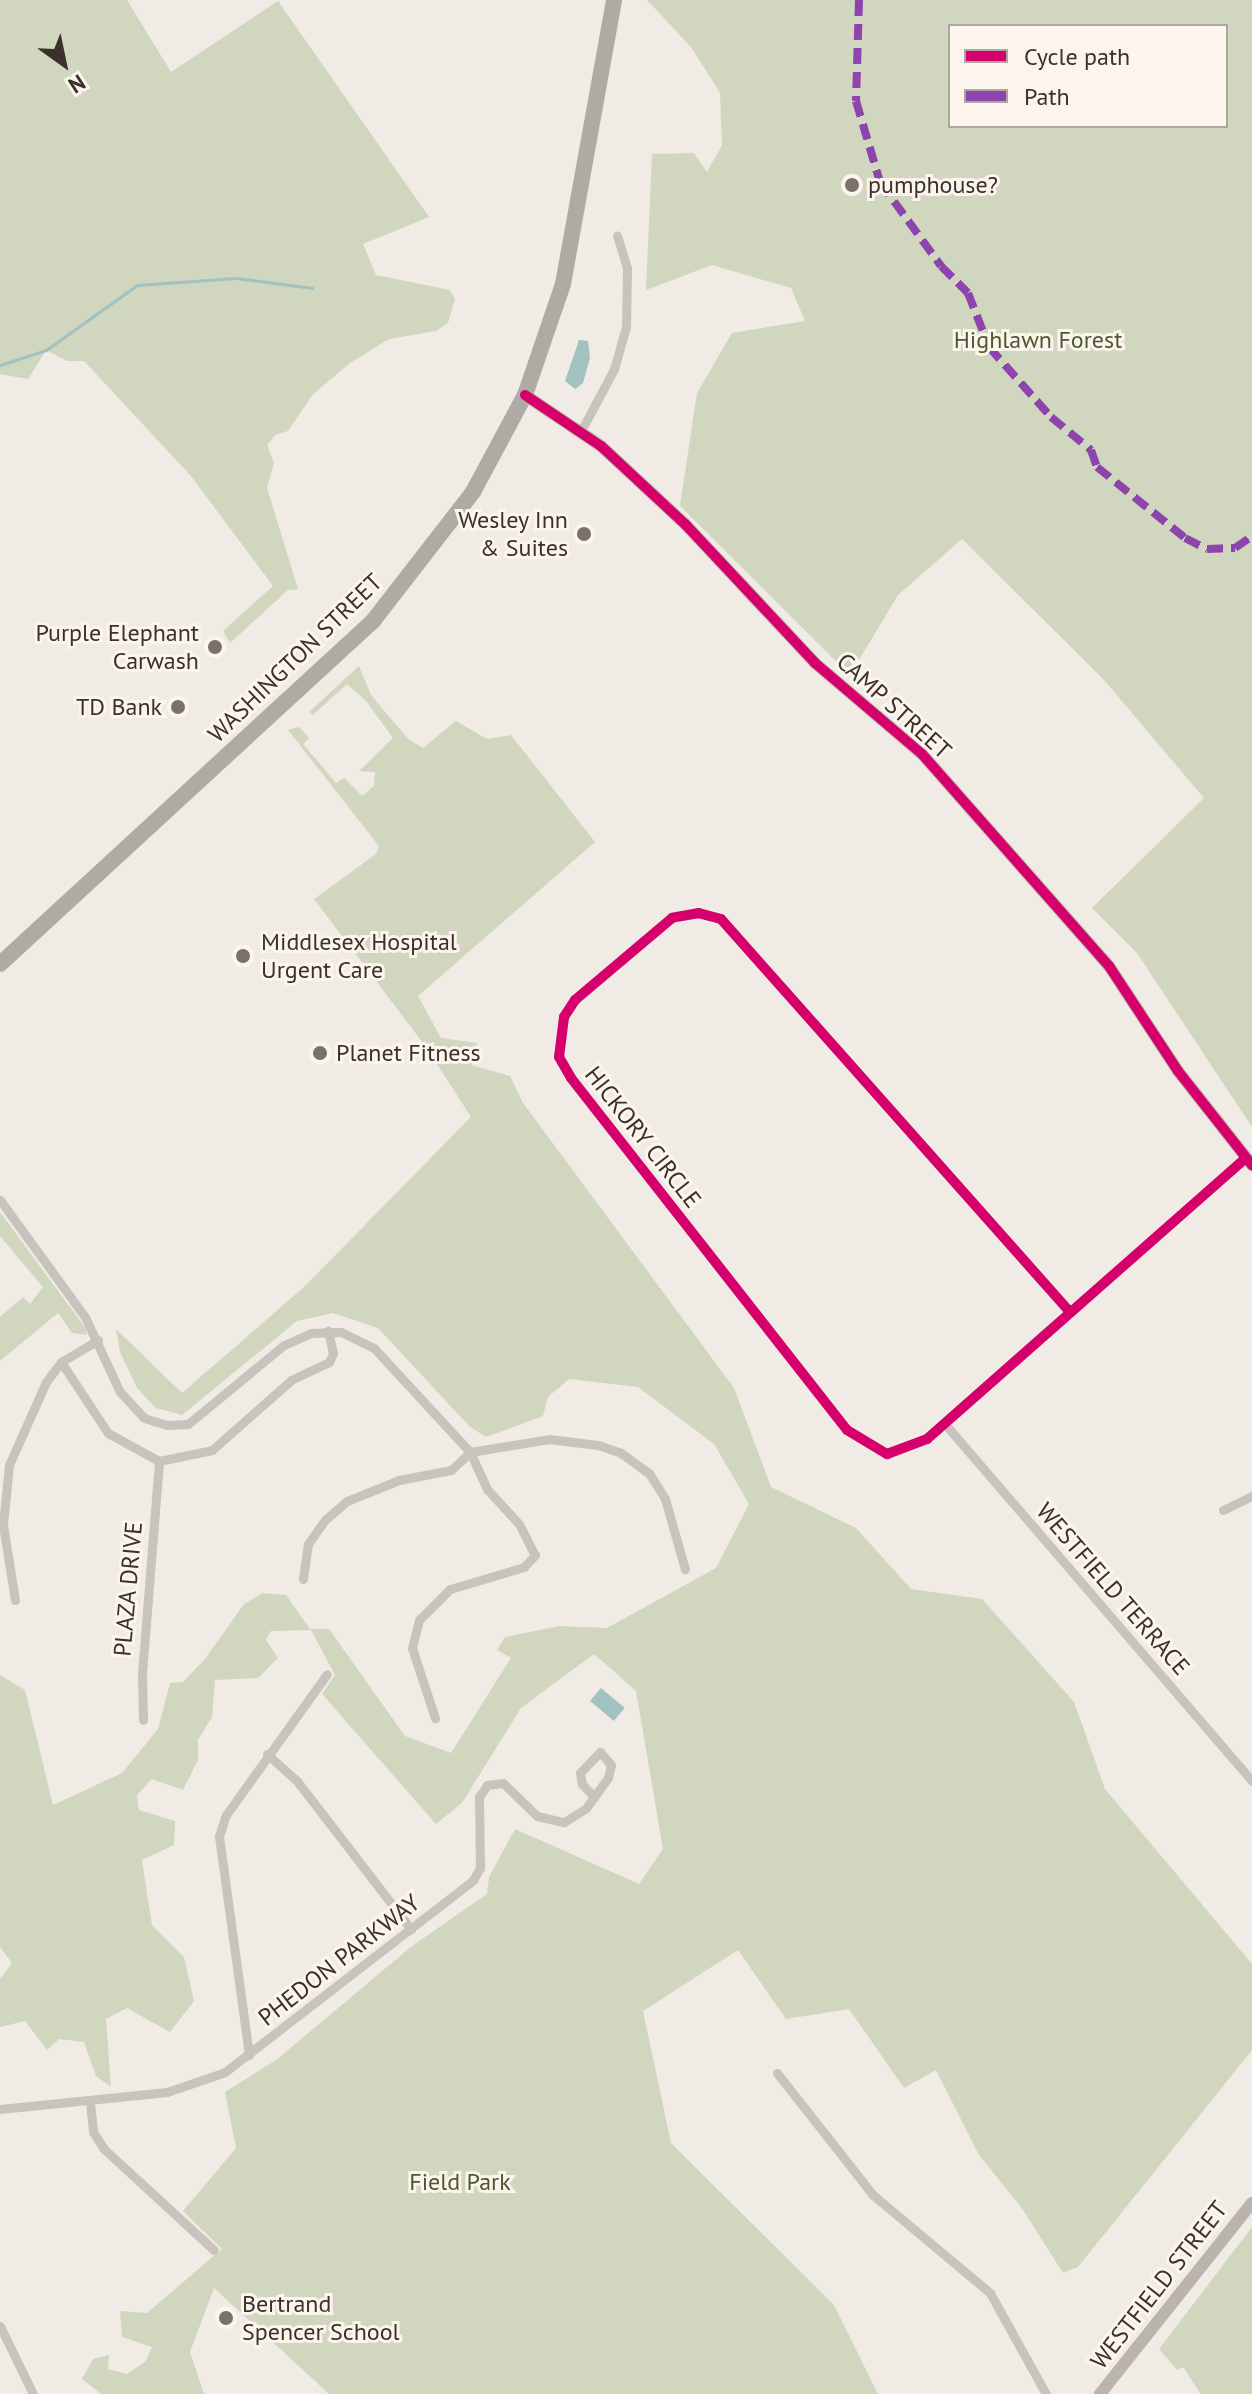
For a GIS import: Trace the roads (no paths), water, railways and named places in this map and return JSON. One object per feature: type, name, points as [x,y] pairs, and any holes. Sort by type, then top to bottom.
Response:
[{"type":"highway","name":"WASHINGTON STREET","points":[[0,964],[381,613],[473,492],[525,395],[572,242],[611,1]]},
{"type":"street","points":[[582,429],[614,369],[626,327],[628,277],[617,236]]},
{"type":"street","name":"CAMP STREET","points":[[525,395],[582,429],[686,525],[796,645],[922,754],[963,797],[1109,966],[1170,1060],[1249,1162]]},
{"type":"street","name":"HICKORY CIRCLE","points":[[1069,1311],[721,919],[699,913],[672,918],[575,1000],[558,1036],[559,1057],[571,1078],[847,1430],[887,1454],[906,1450],[945,1424],[1069,1311],[1249,1162]]},
{"type":"street","points":[[0,1200],[98,1340],[107,1366],[135,1411],[156,1423],[179,1426],[208,1412],[284,1345],[328,1331],[351,1335],[374,1348],[470,1452],[487,1489],[526,1534],[535,1555],[524,1567],[450,1589],[419,1620],[412,1648],[435,1718]]},
{"type":"street","points":[[61,1362],[108,1433],[159,1461],[212,1450],[291,1380],[329,1362],[333,1353],[328,1331]]},
{"type":"street","points":[[15,1600],[3,1495],[26,1417],[61,1362],[98,1340]]},
{"type":"street","name":"WESTFIELD TERRACE","points":[[945,1424],[1252,1781]]},
{"type":"street","points":[[303,1579],[308,1544],[325,1520],[347,1501],[399,1480],[451,1470],[470,1452],[549,1439],[621,1453],[658,1484],[685,1569]]},
{"type":"street","name":"PLAZA DRIVE","points":[[143,1720],[142,1673],[159,1461]]},
{"type":"street","points":[[1223,1510],[1252,1496]]},
{"type":"street","points":[[249,2055],[219,1836],[226,1815],[327,1674]]},
{"type":"street","points":[[600,1752],[611,1765],[594,1797],[582,1784],[580,1773],[600,1752]]},
{"type":"street","points":[[267,1754],[297,1781],[411,1929]]},
{"type":"street","name":"PHEDON PARKWAY","points":[[0,2109],[90,2102],[196,2085],[249,2055],[465,1887],[480,1868],[479,1797],[487,1785],[503,1783],[550,1822],[575,1818],[594,1797]]},
{"type":"street","points":[[777,2073],[873,2195],[990,2293],[1046,2394]]},
{"type":"street","points":[[90,2102],[93,2132],[104,2149],[214,2250]]},
{"type":"street","name":"WESTFIELD STREET","points":[[1100,2394],[1252,2203]]},
{"type":"street","points":[[0,2326],[33,2394]]},
{"type":"water","points":[[579,340],[588,341],[590,358],[583,383],[575,389],[565,381]]},
{"type":"water","points":[[601,1688],[625,1708],[614,1721],[590,1701]]},
{"type":"waterway","points":[[0,365],[46,350],[137,285],[236,278],[312,288]]},
{"type":"place","name":"pumphouse?","points":[[852,185]]},
{"type":"place","name":"Wesley Inn & Suites","points":[[584,534]]},
{"type":"place","name":"Purple Elephant Carwash","points":[[215,647]]},
{"type":"place","name":"TD Bank","points":[[178,707]]},
{"type":"place","name":"Middlesex Hospital Urgent Care","points":[[243,956]]},
{"type":"place","name":"Planet Fitness","points":[[320,1053]]},
{"type":"place","name":"Bertrand Spencer School","points":[[226,2318]]},
{"type":"park label","name":"Highlawn Forest","points":[[1038,340]]},
{"type":"park label","name":"Field Park","points":[[460,2182]]}]
